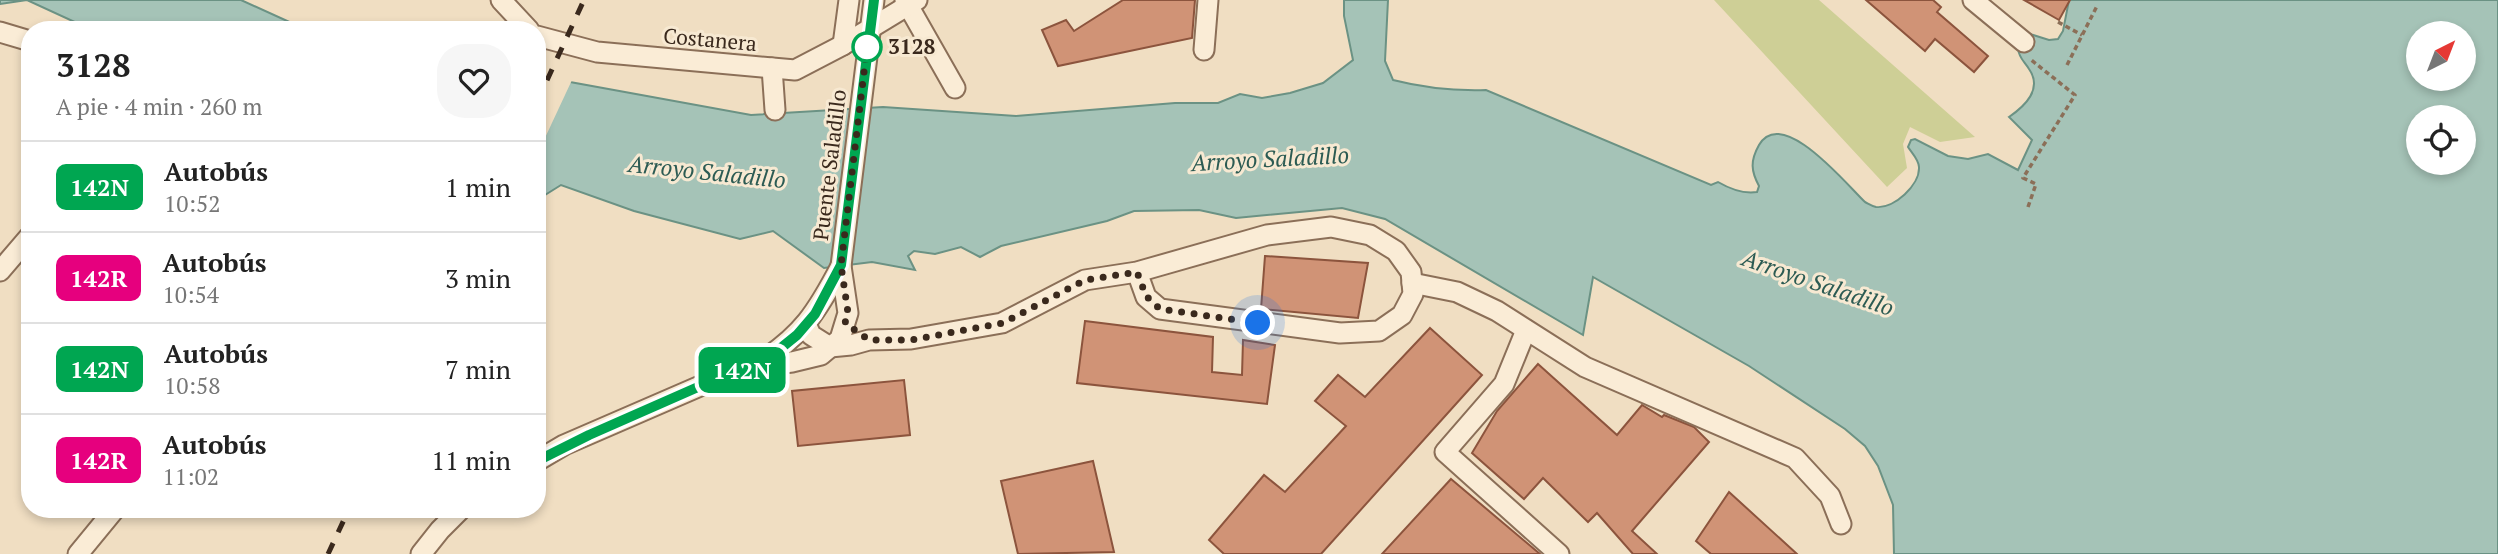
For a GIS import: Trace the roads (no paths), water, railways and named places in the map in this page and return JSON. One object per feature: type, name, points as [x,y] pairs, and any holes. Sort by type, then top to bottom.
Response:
[{"type":"street","points":[[501,0],[521,21]]},
{"type":"street","points":[[843,45],[849,0]]},
{"type":"street","name":"Puente Saladillo","points":[[841,265],[874,0]]},
{"type":"street","points":[[1204,50],[1208,0]]},
{"type":"street","points":[[1973,0],[2026,49]]},
{"type":"street","points":[[910,2],[955,88]]},
{"type":"street","name":"Costanera","points":[[546,38],[597,52],[795,70],[843,45],[910,2]]},
{"type":"street","points":[[0,32],[21,38]]},
{"type":"street","points":[[772,68],[775,110]]},
{"type":"street","points":[[811,319],[811,335],[830,348],[869,340],[911,340],[1003,323],[1085,280],[1137,272],[1267,235],[1331,227],[1370,235],[1396,251],[1411,272],[1413,294],[1402,315],[1379,331],[1340,333],[1160,309],[1146,296],[1137,272]]},
{"type":"street","points":[[0,271],[21,246]]},
{"type":"street","points":[[753,367],[776,352],[811,319],[841,265]]},
{"type":"street","points":[[546,456],[714,380],[753,367],[821,355],[840,339],[848,313],[841,265]]},
{"type":"street","points":[[1412,283],[1457,292],[1497,311],[1584,367],[1795,458],[1830,496],[1841,524]]},
{"type":"street","points":[[811,319],[834,316],[869,340]]},
{"type":"street","points":[[1526,330],[1504,384],[1445,452],[1559,554]]},
{"type":"street","points":[[78,554],[108,518]]},
{"type":"street","points":[[421,554],[452,518]]},
{"type":"water","points":[[0,0],[27,0],[0,4]]},
{"type":"water","points":[[27,0],[241,0],[287,21],[72,21]]},
{"type":"water","name":"Arroyo Saladillo","points":[[1344,0],[1388,0],[1385,61],[1393,80],[1439,88],[1486,90],[1711,185],[1718,182],[1747,192],[1757,192],[1759,186],[1753,166],[1759,145],[1769,135],[1783,135],[1814,152],[1865,202],[1883,207],[1905,194],[1918,174],[1917,159],[1908,147],[1911,140],[1915,139],[1948,156],[1968,159],[1988,154],[2018,170],[2032,140],[2009,117],[2026,102],[2034,83],[2018,49],[2030,34],[2049,40],[2058,39],[2063,31],[2069,0],[2498,0],[2498,554],[1894,554],[1893,505],[1878,466],[1865,446],[1845,429],[1749,366],[1593,277],[1583,335],[1385,219],[1342,208],[1236,218],[1199,210],[1134,211],[1107,221],[1001,246],[980,257],[961,247],[935,254],[914,251],[908,256],[915,270],[872,262],[824,268],[773,231],[740,239],[634,211],[561,185],[546,194],[546,78],[751,115],[883,107],[1016,116],[1175,103],[1218,103],[1240,94],[1262,98],[1323,83],[1353,60],[1344,16]]},
{"type":"railway","points":[[546,82],[584,0]]},
{"type":"railway","points":[[328,554],[345,518]]},
{"type":"place","name":"3128","points":[[867,47]]}]
